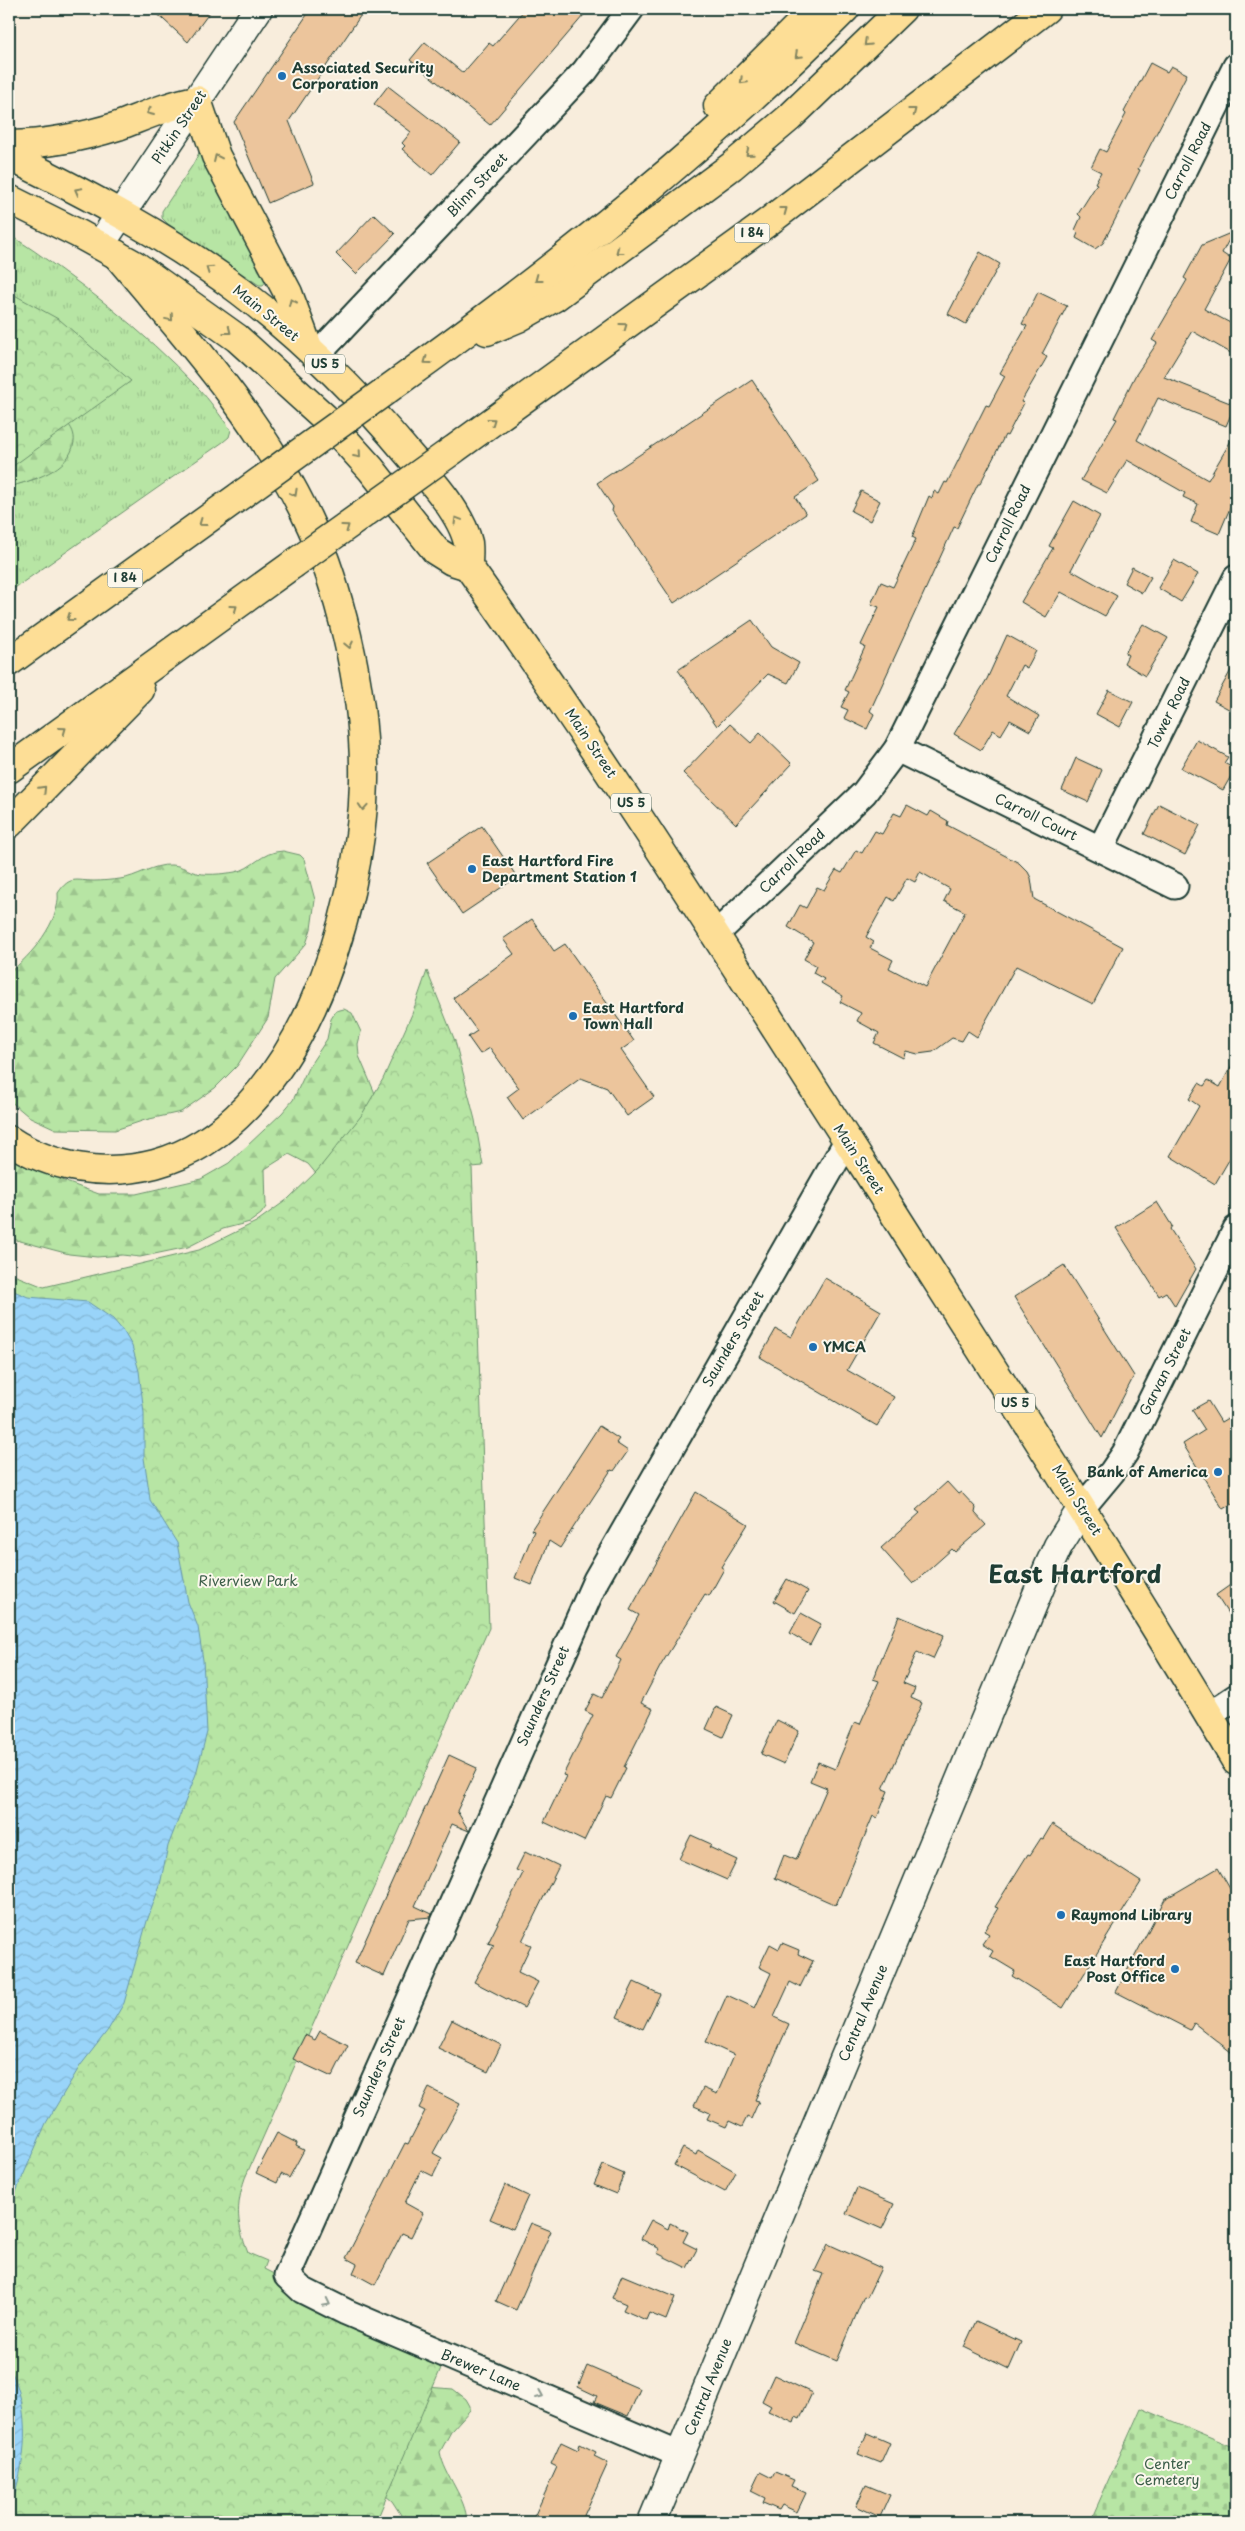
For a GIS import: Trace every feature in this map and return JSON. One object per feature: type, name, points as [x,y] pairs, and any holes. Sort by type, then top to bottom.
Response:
[{"type":"highway","points":[[577,249],[814,9]]},
{"type":"highway","name":"I 84","points":[[9,662],[452,343],[577,249],[736,113],[845,9]]},
{"type":"highway","points":[[452,343],[505,324],[555,297],[710,183],[789,118],[902,9]]},
{"type":"highway","name":"I 84","points":[[9,769],[768,222],[1046,9]]},
{"type":"highway","points":[[9,145],[53,141],[95,132],[162,108],[197,100],[216,156],[288,292],[312,352]]},
{"type":"highway","name":"Main Street","points":[[9,156],[120,214],[168,242],[229,283],[312,352],[387,429],[441,495],[466,538],[468,566],[596,750],[715,935],[1082,1508],[1236,1761]]},
{"type":"highway","name":"US 5","points":[[9,198],[108,250],[207,315],[274,369],[309,402],[351,446],[436,551],[446,558],[468,566]]},
{"type":"highway","points":[[9,1140],[32,1153],[68,1166],[120,1170],[146,1166],[177,1156],[201,1145],[227,1126],[254,1099],[274,1074],[299,1035],[314,1003],[341,924],[356,862],[363,812],[364,746],[354,673],[331,578],[310,523],[284,473],[238,406],[198,352],[108,250]]},
{"type":"highway","points":[[9,824],[194,636]]},
{"type":"street","name":"Pitkin Street","points":[[108,250],[120,214],[258,9]]},
{"type":"street","name":"Blinn Street","points":[[312,352],[585,71],[631,9]]},
{"type":"street","name":"Carroll Road","points":[[715,935],[864,792],[897,749],[1236,66]]},
{"type":"street","name":"Tower Road","points":[[1101,848],[1236,578]]},
{"type":"street","name":"Carroll Court","points":[[897,749],[1175,886]]},
{"type":"street","name":"Saunders Street","points":[[287,2276],[596,1580],[847,1141]]},
{"type":"street","name":"Garvan Street","points":[[1082,1508],[1112,1472],[1124,1453],[1236,1229]]},
{"type":"street","name":"Central Avenue","points":[[652,2522],[1048,1568],[1058,1546],[1082,1508]]},
{"type":"street","points":[[1209,1715],[1236,1696]]},
{"type":"street","name":"Brewer Lane","points":[[287,2276],[302,2290],[346,2312],[680,2454]]},
{"type":"green space","points":[[201,149],[267,280],[263,285],[259,285],[168,224],[162,218],[162,211]]},
{"type":"green space","points":[[9,234],[59,268],[108,305],[154,345],[202,393],[231,430],[229,437],[223,442],[9,592],[9,487],[38,478],[9,391]]},
{"type":"green space","points":[[9,292],[60,320],[131,381],[9,469]]},
{"type":"green space","points":[[9,391],[61,418],[73,431],[74,442],[71,452],[58,467],[49,473],[9,487]]},
{"type":"green space","points":[[283,851],[300,855],[304,859],[315,900],[311,929],[306,944],[275,979],[268,1018],[237,1066],[215,1088],[181,1112],[145,1120],[115,1130],[56,1129],[28,1116],[9,1100],[9,972],[35,948],[49,926],[55,915],[58,893],[62,887],[74,880],[120,879],[164,865],[182,867],[203,874],[230,873],[247,868],[268,854]]},
{"type":"green space","name":"Riverview Park","points":[[427,971],[455,1041],[475,1120],[483,1166],[472,1167],[489,1628],[245,2178],[240,2198],[239,2216],[241,2233],[248,2253],[267,2261],[264,2269],[444,2361],[376,2522],[9,2522],[9,1273],[44,1287],[199,1250],[256,1222],[288,1199],[317,1171],[361,1116],[383,1079],[412,1014]]},
{"type":"green space","points":[[344,1009],[352,1013],[361,1032],[358,1044],[359,1056],[377,1103],[379,1121],[377,1152],[367,1189],[371,1245],[378,1293],[403,1396],[400,1601],[393,1645],[368,1715],[358,1753],[339,1800],[208,1990],[182,2039],[162,2108],[150,2184],[154,2216],[205,2300],[210,2307],[237,2327],[262,2333],[311,2355],[328,2357],[388,2375],[413,2386],[453,2389],[466,2399],[470,2410],[452,2430],[440,2452],[446,2470],[463,2504],[467,2522],[402,2522],[401,2515],[392,2501],[373,2485],[340,2446],[321,2430],[238,2410],[124,2399],[99,2392],[60,2367],[34,2359],[9,2355],[9,2222],[35,2222],[43,2215],[95,2097],[141,2022],[187,1924],[202,1901],[276,1820],[279,1798],[276,1782],[259,1735],[265,1712],[269,1677],[269,1654],[265,1637],[266,1573],[241,1526],[238,1514],[240,1485],[256,1466],[261,1455],[261,1447],[247,1418],[243,1393],[248,1374],[255,1365],[333,1292],[340,1280],[342,1249],[336,1230],[339,1200],[336,1187],[326,1179],[318,1176],[308,1164],[289,1154],[265,1169],[266,1207],[261,1214],[250,1222],[223,1229],[188,1247],[140,1257],[122,1255],[97,1257],[69,1254],[9,1238],[9,1149],[66,1182],[99,1194],[136,1194],[201,1179],[229,1163],[282,1113],[293,1100],[308,1068],[327,1039],[331,1019],[336,1011]]},
{"type":"green space","name":"Center Cemetery","points":[[1141,2408],[1236,2448],[1236,2522],[1090,2522]]},
{"type":"water","points":[[9,1289],[28,1297],[88,1302],[113,1319],[124,1332],[132,1346],[139,1371],[144,1413],[144,1458],[150,1500],[177,1543],[188,1602],[198,1627],[203,1660],[207,1732],[196,1774],[168,1846],[160,1885],[147,1921],[124,2003],[108,2030],[80,2066],[46,2123],[9,2208]]},
{"type":"water","points":[[9,2366],[21,2401],[24,2419],[24,2438],[20,2474],[9,2510]]},
{"type":"building","points":[[152,9],[212,9],[188,42]]},
{"type":"building","points":[[311,9],[365,9],[289,121],[314,183],[268,203],[234,122]]},
{"type":"building","points":[[525,9],[589,9],[490,125],[410,60],[425,42],[463,73],[489,43],[493,46]]},
{"type":"building","points":[[1150,63],[1167,72],[1171,66],[1187,74],[1138,169],[1140,170],[1103,243],[1095,249],[1076,238],[1078,233],[1075,230],[1081,217],[1078,214],[1097,184],[1095,183],[1101,172],[1091,167],[1100,149],[1106,152],[1126,114],[1124,112]]},
{"type":"building","points":[[388,86],[460,142],[432,175],[402,149],[405,146],[402,143],[411,132],[374,104]]},
{"type":"building","points":[[374,214],[395,234],[356,274],[336,254]]},
{"type":"building","points":[[1233,232],[1222,253],[1231,259],[1204,309],[1236,326],[1236,356],[1192,331],[1164,377],[1235,405],[1226,426],[1158,398],[1137,440],[1208,480],[1236,432],[1236,494],[1219,534],[1191,522],[1198,504],[1183,497],[1185,493],[1127,460],[1107,493],[1081,480],[1117,419],[1114,418],[1135,376],[1157,343],[1152,340],[1187,280],[1184,278],[1202,245]]},
{"type":"building","points":[[980,252],[1000,264],[966,324],[948,314]]},
{"type":"building","points":[[1038,292],[1067,306],[1042,354],[1047,357],[1021,402],[1024,403],[980,484],[978,484],[957,528],[954,527],[870,711],[874,714],[867,729],[844,718],[848,710],[841,707],[849,692],[845,690],[865,647],[861,645],[879,607],[871,604],[881,582],[893,587],[916,539],[912,537],[929,496],[932,498],[934,491],[939,494],[945,482],[947,483],[986,405],[989,406],[1005,376],[1000,373],[1027,326],[1022,324]]},
{"type":"building","points":[[752,380],[819,481],[795,497],[806,514],[674,603],[612,511],[613,507],[597,483]]},
{"type":"building","points":[[861,491],[880,501],[870,521],[851,511]]},
{"type":"building","points":[[1074,501],[1100,516],[1071,570],[1117,596],[1105,616],[1061,592],[1046,617],[1021,602],[1053,548],[1049,546]]},
{"type":"building","points":[[1174,560],[1198,574],[1181,602],[1158,588]]},
{"type":"building","points":[[1132,567],[1151,577],[1142,593],[1124,583]]},
{"type":"building","points":[[752,620],[771,647],[799,663],[788,683],[768,674],[717,726],[678,670]]},
{"type":"building","points":[[1143,624],[1168,638],[1145,676],[1124,663],[1128,655],[1125,653]]},
{"type":"building","points":[[1007,635],[1036,651],[1027,668],[1022,665],[1006,696],[1039,716],[1030,731],[1010,720],[1001,735],[993,730],[981,750],[954,734],[987,679]]},
{"type":"building","points":[[1236,661],[1236,713],[1214,701]]},
{"type":"building","points":[[1109,690],[1133,702],[1120,727],[1096,714]]},
{"type":"building","points":[[730,724],[751,743],[760,733],[792,764],[736,824],[683,773]]},
{"type":"building","points":[[1197,740],[1228,757],[1224,763],[1235,769],[1223,790],[1181,768]]},
{"type":"building","points":[[1076,758],[1102,770],[1088,802],[1062,790]]},
{"type":"building","points":[[1159,804],[1200,825],[1185,855],[1144,834]]},
{"type":"building","points":[[907,805],[928,816],[931,811],[948,821],[947,825],[1019,863],[1031,878],[1034,899],[1123,947],[1093,1004],[1016,966],[977,1037],[968,1031],[962,1041],[952,1038],[933,1052],[918,1054],[906,1051],[903,1058],[874,1043],[879,1033],[857,1021],[861,1013],[840,1002],[843,996],[821,983],[824,979],[813,973],[816,966],[804,959],[813,942],[788,927],[800,905],[806,908],[817,887],[824,890],[836,870],[842,873],[856,850],[862,853],[875,831],[882,834],[894,813],[901,816]],"holes":[[[920,872],[950,889],[944,901],[965,912],[925,987],[889,968],[893,960],[870,948],[874,942],[866,937],[888,897],[894,901],[907,878],[915,882]]]},
{"type":"building","name":"East Hartford Fire Department Station 1","points":[[482,826],[517,877],[462,914],[427,863]]},
{"type":"building","name":"East Hartford Town Hall","points":[[532,919],[554,951],[565,944],[634,1041],[621,1050],[654,1097],[627,1116],[607,1088],[581,1078],[523,1120],[507,1097],[519,1088],[490,1048],[480,1054],[468,1037],[477,1031],[453,998],[514,954],[503,939]]},
{"type":"building","points":[[1236,1057],[1236,1148],[1215,1184],[1170,1156],[1199,1106],[1189,1099],[1199,1083],[1204,1086],[1208,1080],[1220,1087]]},
{"type":"building","points":[[1157,1202],[1172,1226],[1170,1229],[1196,1269],[1175,1306],[1166,1292],[1159,1296],[1116,1228]]},
{"type":"building","points":[[1064,1265],[1134,1376],[1102,1438],[1014,1297]]},
{"type":"building","name":"YMCA","points":[[825,1278],[881,1311],[847,1370],[894,1397],[877,1426],[760,1357],[776,1329],[791,1337]]},
{"type":"building","name":"Bank of America","points":[[1208,1401],[1221,1422],[1236,1413],[1236,1501],[1223,1509],[1183,1444],[1205,1430],[1192,1410]]},
{"type":"building","points":[[599,1426],[619,1439],[616,1443],[628,1451],[614,1471],[611,1470],[560,1548],[549,1541],[532,1585],[515,1578],[534,1531],[531,1530]]},
{"type":"building","points":[[947,1482],[958,1494],[961,1492],[976,1508],[975,1513],[986,1525],[955,1552],[952,1549],[913,1584],[881,1548],[920,1513],[916,1510]]},
{"type":"building","points":[[696,1492],[748,1524],[721,1567],[724,1569],[709,1596],[705,1594],[661,1665],[641,1703],[653,1709],[611,1798],[606,1796],[584,1841],[544,1822],[566,1776],[563,1775],[593,1715],[585,1711],[594,1694],[602,1698],[621,1660],[616,1657],[639,1615],[630,1610]]},
{"type":"building","points":[[787,1579],[808,1591],[795,1613],[774,1601]]},
{"type":"building","points":[[1236,1581],[1236,1626],[1216,1595]]},
{"type":"building","points":[[801,1613],[821,1624],[810,1645],[790,1633]]},
{"type":"building","points":[[899,1616],[944,1635],[933,1659],[917,1652],[903,1683],[915,1688],[911,1698],[922,1703],[883,1789],[888,1791],[877,1818],[873,1816],[836,1905],[775,1878],[784,1855],[796,1860],[827,1788],[810,1781],[818,1762],[835,1769],[855,1722],[860,1724],[879,1681],[873,1679]]},
{"type":"building","points":[[716,1707],[733,1715],[723,1737],[706,1729]]},
{"type":"building","points":[[777,1720],[799,1731],[784,1764],[761,1754]]},
{"type":"building","points":[[449,1755],[477,1768],[457,1811],[469,1831],[452,1824],[415,1906],[432,1914],[431,1917],[409,1919],[384,1976],[355,1963]]},
{"type":"building","name":"Raymond Library","points":[[1052,1824],[1141,1882],[1063,2008],[1012,1976],[1015,1971],[990,1956],[993,1951],[982,1944],[989,1934],[984,1931],[998,1908],[995,1907],[1028,1854],[1030,1855],[1041,1838],[1043,1839]]},
{"type":"building","points":[[691,1835],[711,1844],[709,1847],[737,1860],[727,1880],[679,1859]]},
{"type":"building","points":[[525,1852],[531,1855],[534,1854],[559,1866],[522,1941],[531,1945],[518,1972],[538,1982],[524,2008],[474,1982],[494,1945],[488,1943],[523,1873],[516,1870]]},
{"type":"building","name":"East Hartford Post Office","points":[[1218,1868],[1236,1899],[1236,1932],[1228,1937],[1236,1950],[1236,2056],[1194,2023],[1190,2030],[1116,1992],[1165,1899]]},
{"type":"building","points":[[782,1943],[799,1950],[798,1954],[813,1961],[800,1987],[790,1982],[774,2017],[789,2024],[755,2100],[759,2101],[751,2119],[747,2117],[742,2127],[729,2121],[726,2127],[707,2119],[710,2113],[694,2106],[703,2088],[717,2094],[734,2055],[706,2042],[727,1995],[755,2008],[771,1973],[759,1967],[770,1944],[779,1949]]},
{"type":"building","points":[[634,1982],[660,1994],[643,2029],[617,2017]]},
{"type":"building","points":[[452,2020],[501,2045],[488,2072],[438,2048]]},
{"type":"building","points":[[320,2031],[348,2045],[332,2077],[293,2059],[305,2035],[315,2040]]},
{"type":"building","points":[[429,2088],[460,2104],[433,2153],[442,2158],[433,2176],[421,2170],[405,2203],[423,2213],[411,2237],[402,2233],[375,2285],[353,2273],[357,2264],[346,2258],[405,2143],[408,2144],[425,2111],[419,2108]]},
{"type":"building","points":[[277,2133],[297,2143],[296,2146],[304,2150],[289,2178],[281,2174],[277,2183],[256,2173]]},
{"type":"building","points":[[683,2148],[696,2155],[698,2150],[736,2172],[725,2192],[674,2165]]},
{"type":"building","points":[[603,2165],[624,2174],[616,2194],[594,2185]]},
{"type":"building","points":[[505,2185],[528,2196],[513,2229],[490,2219]]},
{"type":"building","points":[[857,2188],[894,2204],[882,2229],[846,2213]]},
{"type":"building","points":[[651,2220],[668,2229],[670,2223],[688,2232],[683,2242],[697,2249],[687,2268],[657,2253],[660,2249],[641,2239]]},
{"type":"building","points":[[531,2223],[551,2231],[516,2310],[496,2301]]},
{"type":"building","points":[[828,2244],[881,2268],[867,2297],[864,2296],[837,2361],[794,2343],[823,2274],[815,2271]]},
{"type":"building","points":[[622,2275],[675,2297],[666,2320],[649,2313],[646,2320],[623,2310],[626,2304],[612,2298]]},
{"type":"building","points":[[976,2321],[1021,2342],[1009,2369],[964,2347]]},
{"type":"building","points":[[587,2366],[640,2389],[628,2416],[594,2402],[597,2396],[578,2387]]},
{"type":"building","points":[[774,2375],[812,2393],[800,2419],[796,2417],[794,2423],[768,2411],[771,2406],[762,2401]]},
{"type":"building","points":[[867,2433],[890,2443],[881,2463],[858,2454]]},
{"type":"building","points":[[561,2442],[578,2450],[580,2444],[596,2452],[594,2456],[608,2463],[581,2522],[545,2522],[534,2517],[557,2467],[551,2464]]},
{"type":"building","points":[[760,2472],[772,2478],[775,2472],[794,2480],[791,2486],[806,2493],[797,2512],[782,2505],[779,2510],[763,2503],[765,2498],[751,2491]]},
{"type":"building","points":[[866,2485],[890,2495],[880,2517],[856,2506]]},
{"type":"place","name":"Associated Security Corporation","points":[[282,76]]},
{"type":"place","name":"East Hartford Fire Department Station 1","points":[[472,869]]},
{"type":"place","name":"East Hartford Town Hall","points":[[573,1016]]},
{"type":"place","name":"YMCA","points":[[813,1347]]},
{"type":"place","name":"Bank of America","points":[[1218,1472]]},
{"type":"place","name":"Raymond Library","points":[[1061,1915]]},
{"type":"place","name":"East Hartford Post Office","points":[[1175,1969]]},
{"type":"district","name":"East Hartford","points":[[1075,1575]]}]
